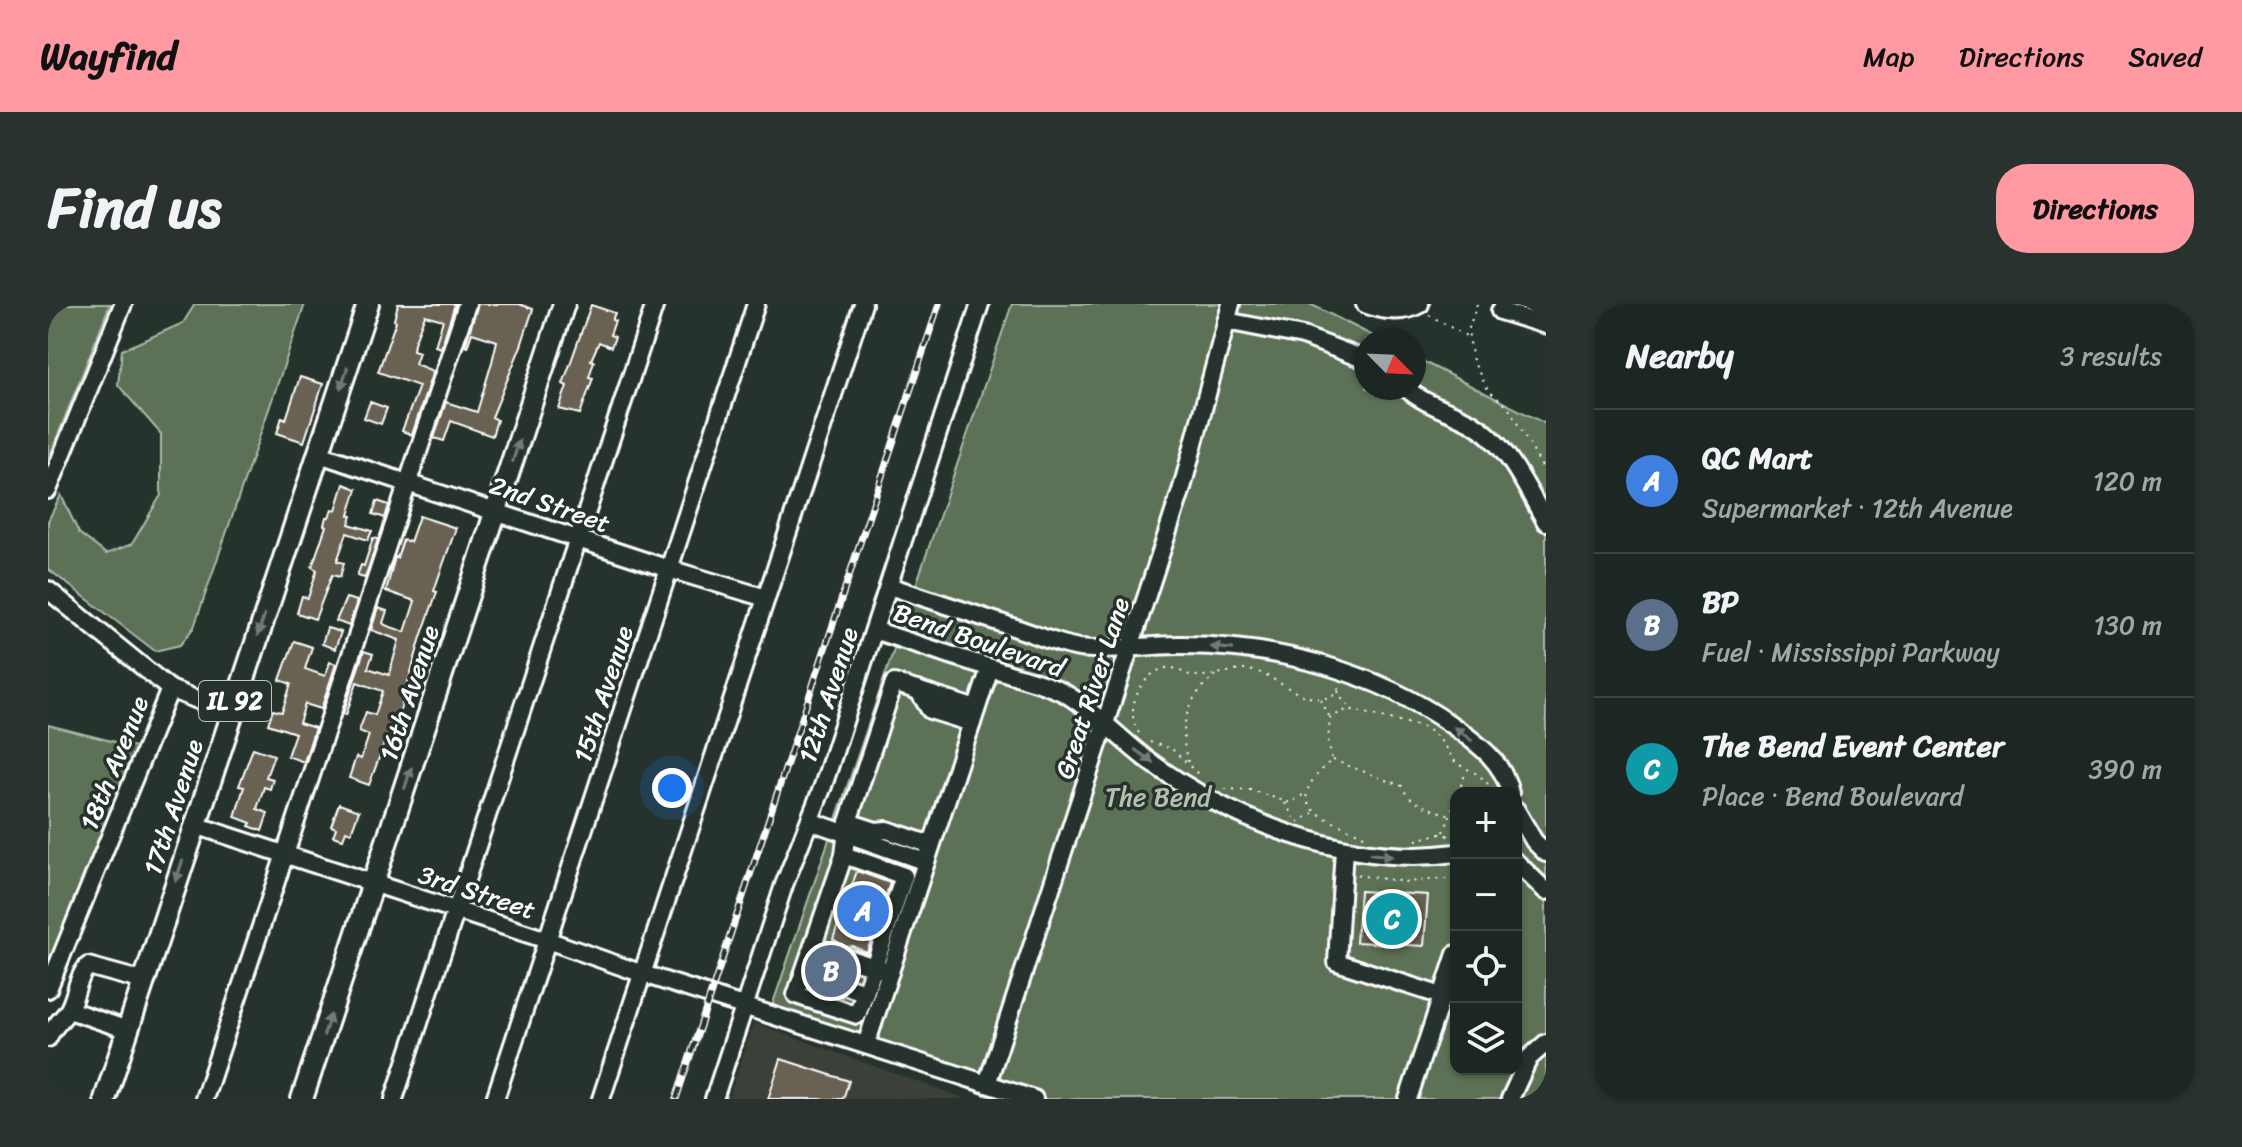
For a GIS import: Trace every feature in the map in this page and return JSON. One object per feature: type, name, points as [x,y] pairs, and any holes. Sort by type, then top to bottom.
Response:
[{"type":"main road","name":"17th Avenue","points":[[105,1099],[368,304]]},
{"type":"main road","name":"16th Avenue","points":[[302,1099],[564,304]]},
{"type":"street","points":[[48,490],[123,304]]},
{"type":"street","points":[[204,1099],[467,304]]},
{"type":"street","points":[[394,1099],[655,304]]},
{"type":"street","name":"15th Avenue","points":[[495,1099],[756,304]]},
{"type":"street","points":[[601,1099],[863,304]]},
{"type":"street","name":"12th Avenue","points":[[714,1099],[784,885],[810,821],[889,586],[980,304]]},
{"type":"street","name":"Great River Lane","points":[[987,1084],[1182,488],[1231,304]]},
{"type":"street","points":[[1365,304],[1388,310],[1416,306]]},
{"type":"street","points":[[1500,311],[1546,325]]},
{"type":"street","points":[[1226,321],[1313,339],[1354,355]]},
{"type":"street","points":[[1423,400],[1475,425],[1493,441],[1512,464],[1546,522]]},
{"type":"street","name":"2nd Street","points":[[319,454],[766,598]]},
{"type":"street","name":"Bend Boulevard","points":[[889,586],[1069,646],[1131,649],[1181,645],[1241,649],[1303,659],[1346,672],[1428,709],[1460,731],[1489,754],[1507,778],[1509,787]]},
{"type":"street","points":[[48,590],[170,689],[203,702],[234,704]]},
{"type":"street","name":"Bend Boulevard","points":[[874,630],[1063,692],[1146,758],[1209,799],[1306,839],[1344,849],[1392,856],[1450,854]]},
{"type":"street","points":[[974,716],[930,710],[918,690],[894,683],[848,829],[844,855],[813,946],[809,974],[796,995],[857,1015],[865,992],[882,970],[926,862],[990,668]]},
{"type":"street","name":"18th Avenue","points":[[48,989],[170,689]]},
{"type":"street","points":[[1522,820],[1534,841],[1546,853]]},
{"type":"street","points":[[810,821],[848,829],[887,830],[931,845]]},
{"type":"street","name":"3rd Street","points":[[195,825],[643,974],[1034,1099]]},
{"type":"street","points":[[848,829],[926,862]]},
{"type":"street","points":[[1344,849],[1337,962],[1442,996]]},
{"type":"street","points":[[844,855],[904,876],[866,1045]]},
{"type":"street","points":[[1522,868],[1546,891]]},
{"type":"street","points":[[813,946],[882,970]]},
{"type":"street","points":[[48,1038],[54,1024],[69,1010],[82,972],[88,966],[143,981]]},
{"type":"street","points":[[1408,1099],[1450,972]]},
{"type":"street","points":[[845,986],[865,992]]},
{"type":"street","points":[[823,1032],[830,1006]]},
{"type":"street","points":[[69,1010],[128,1030]]},
{"type":"street","points":[[1510,1099],[1529,1058],[1546,1043]]},
{"type":"path","points":[[1477,304],[1468,337],[1473,361],[1488,390],[1508,407],[1546,474]]},
{"type":"path","points":[[1416,306],[1468,337]]},
{"type":"path","points":[[1202,779],[1172,749],[1144,739],[1136,729],[1133,705],[1145,681],[1171,667],[1190,675],[1243,670],[1255,672],[1286,689],[1320,699],[1333,696],[1346,672]]},
{"type":"path","points":[[1188,762],[1182,736],[1186,716],[1193,697],[1203,684],[1219,673]]},
{"type":"path","points":[[1338,689],[1342,699],[1353,710]]},
{"type":"path","points":[[1320,699],[1330,718],[1328,740],[1332,760]]},
{"type":"path","points":[[1330,718],[1353,710],[1424,727],[1438,737],[1456,763],[1486,780],[1491,787]]},
{"type":"path","points":[[1218,788],[1251,790],[1284,802],[1298,800],[1332,760]]},
{"type":"path","points":[[1332,760],[1402,786],[1405,795],[1416,802],[1450,815],[1443,834]]},
{"type":"path","points":[[1460,787],[1466,770]]},
{"type":"path","points":[[1306,793],[1307,804],[1313,813],[1341,823],[1367,838]]},
{"type":"path","points":[[1284,802],[1292,811],[1295,824]]},
{"type":"path","points":[[1406,845],[1420,838],[1443,834],[1450,837]]},
{"type":"path","points":[[1343,872],[1406,882],[1450,878]]},
{"type":"shaded area","points":[[754,1023],[966,1099],[728,1099]]},
{"type":"green space","points":[[48,304],[110,304],[48,460]]},
{"type":"green space","points":[[195,304],[305,304],[194,627],[180,645],[155,651],[48,569],[48,521],[61,495],[79,533],[106,554],[132,544],[161,495],[161,434],[118,385],[122,350],[183,323]]},
{"type":"green space","name":"The Bend","points":[[1012,304],[1310,304],[1357,328],[1354,328],[1354,400],[1426,400],[1426,363],[1546,424],[1546,1099],[996,1099],[769,1015]]},
{"type":"green space","points":[[48,725],[139,748],[48,965]]},
{"type":"building","points":[[398,304],[455,304],[441,348],[435,346],[443,320],[425,315],[414,343],[413,350],[419,352],[415,364],[433,371],[412,435],[402,431],[419,386],[378,372],[396,321]]},
{"type":"building","points":[[478,304],[519,304],[533,309],[492,417],[497,420],[492,436],[451,421],[444,441],[434,438],[446,402],[477,412],[492,362],[497,341],[472,333],[465,346]]},
{"type":"building","points":[[591,305],[615,313],[610,335],[615,337],[611,347],[599,342],[591,360],[594,361],[589,377],[593,378],[580,414],[559,409],[567,386],[563,384]]},
{"type":"building","points":[[300,377],[323,384],[304,442],[277,433],[282,417],[286,419]]},
{"type":"building","points":[[370,402],[387,408],[381,424],[364,418]]},
{"type":"building","points":[[344,484],[357,489],[349,524],[372,531],[368,540],[347,533],[337,561],[344,563],[340,577],[332,575],[315,619],[297,613],[302,596],[308,598],[317,570],[312,567],[326,526],[326,517],[332,509],[336,510]]},
{"type":"building","points":[[377,501],[389,505],[385,518],[373,514]]},
{"type":"building","points":[[419,516],[456,528],[434,591],[437,592],[397,721],[393,720],[369,785],[349,778],[356,757],[361,759],[369,735],[359,731],[366,712],[375,715],[383,691],[357,682],[346,715],[343,714],[364,651],[373,654],[368,668],[389,675],[399,640],[371,630],[378,608],[387,611],[385,625],[405,632],[415,601],[386,591],[395,557],[403,540],[410,542]]},
{"type":"building","points":[[373,538],[378,539],[365,578],[357,576],[361,565],[364,566]]},
{"type":"building","points":[[346,598],[357,601],[349,626],[336,621]]},
{"type":"building","points":[[327,628],[341,632],[335,649],[322,644]]},
{"type":"building","points":[[294,641],[312,647],[305,669],[325,676],[330,662],[336,664],[321,709],[305,704],[299,723],[315,728],[304,762],[287,756],[295,733],[268,724],[273,710],[282,712],[291,684],[280,680]]},
{"type":"building","points":[[253,748],[274,755],[266,777],[273,779],[270,789],[264,787],[257,809],[268,813],[262,831],[235,817],[244,787],[239,786]]},
{"type":"building","points":[[339,804],[359,811],[351,833],[346,831],[343,839],[333,836],[336,828],[331,826]]},
{"type":"building","points":[[857,871],[890,883],[867,952],[846,947],[833,939]]},
{"type":"building","points":[[1360,891],[1428,895],[1424,946],[1356,942]]},
{"type":"building","points":[[819,962],[840,966],[850,972],[849,976],[842,976],[835,982],[835,989],[841,997],[811,986]]},
{"type":"building","points":[[781,1059],[849,1081],[843,1099],[768,1099]]},
{"type":"tunnel","points":[[813,975],[845,986]]},
{"type":"railway","points":[[676,1099],[939,304]]},
{"type":"place","name":"QC Mart","points":[[863,911]]},
{"type":"place","name":"The Bend Event Center","points":[[1392,919]]},
{"type":"place","name":"BP","points":[[831,971]]}]
